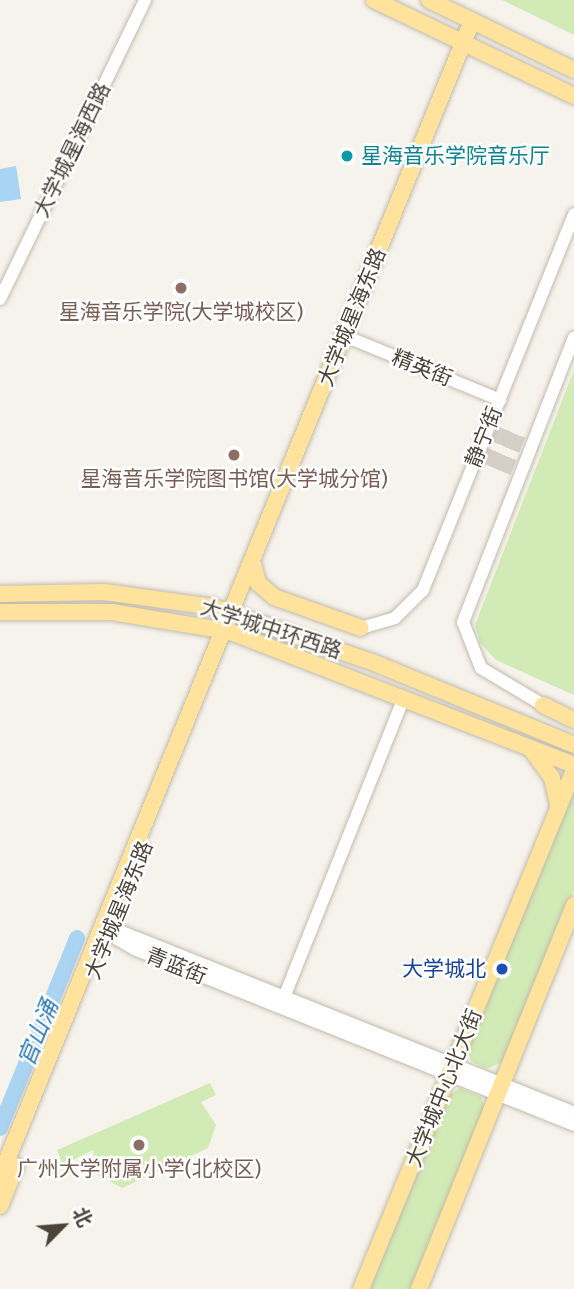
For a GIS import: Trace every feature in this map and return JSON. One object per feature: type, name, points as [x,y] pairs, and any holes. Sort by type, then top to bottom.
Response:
[{"type":"main road","points":[[374,0],[574,96]]},
{"type":"main road","points":[[431,27],[435,3],[574,71]]},
{"type":"main road","name":"大学城星海东路","points":[[0,1206],[233,613],[472,21]]},
{"type":"main road","points":[[253,564],[258,583],[274,597],[360,628]]},
{"type":"main road","name":"大学城中环西路","points":[[0,594],[121,593],[233,613],[412,678],[574,745]]},
{"type":"main road","name":"大学城中环西路","points":[[0,612],[112,612],[226,631],[574,765]]},
{"type":"main road","points":[[543,705],[574,720]]},
{"type":"main road","points":[[530,747],[552,778],[558,805]]},
{"type":"main road","name":"大学城中心北大街","points":[[360,1289],[574,770]]},
{"type":"main road","points":[[419,1289],[574,905]]},
{"type":"main road","name":"大学城星海东路","points":[[0,1177],[107,932]]},
{"type":"street","name":"大学城星海西路","points":[[0,299],[145,0]]},
{"type":"street","name":"静宁街","points":[[360,628],[395,618],[419,596],[574,214]]},
{"type":"street","name":"精英街","points":[[345,336],[500,400]]},
{"type":"street","points":[[543,705],[481,668],[463,622],[574,338]]},
{"type":"street","points":[[282,1004],[404,698]]},
{"type":"street","name":"青蓝街","points":[[107,932],[500,1089],[574,1113]]},
{"type":"street","name":"青蓝街","points":[[500,1089],[574,1125]]},
{"type":"green space","points":[[502,0],[574,0],[574,35],[533,15]]},
{"type":"green space","points":[[574,370],[574,695],[496,660],[480,643],[475,625]]},
{"type":"green space","points":[[574,785],[574,890],[505,1061],[486,1069],[471,1061],[467,1051]]},
{"type":"green space","points":[[210,1083],[216,1095],[201,1102],[216,1125],[208,1148],[122,1188],[96,1174],[93,1150],[63,1165],[57,1150]]},
{"type":"green space","points":[[460,1088],[481,1097],[485,1109],[411,1289],[368,1289],[447,1097]]},
{"type":"water","points":[[16,166],[21,199],[0,202],[0,169]]},
{"type":"waterway","name":"官山涌","points":[[0,1128],[77,938]]},
{"type":"tunnel","points":[[489,466],[507,423]]},
{"type":"tunnel","points":[[503,472],[520,429]]},
{"type":"place","name":"星海音乐学院音乐厅","points":[[347,156]]},
{"type":"place","name":"星海音乐学院(大学城校区)","points":[[181,288]]},
{"type":"place","name":"星海音乐学院图书馆(大学城分馆)","points":[[234,455]]},
{"type":"place","name":"大学城北","points":[[502,969]]},
{"type":"place","name":"广州大学附属小学(北校区)","points":[[139,1145]]}]
